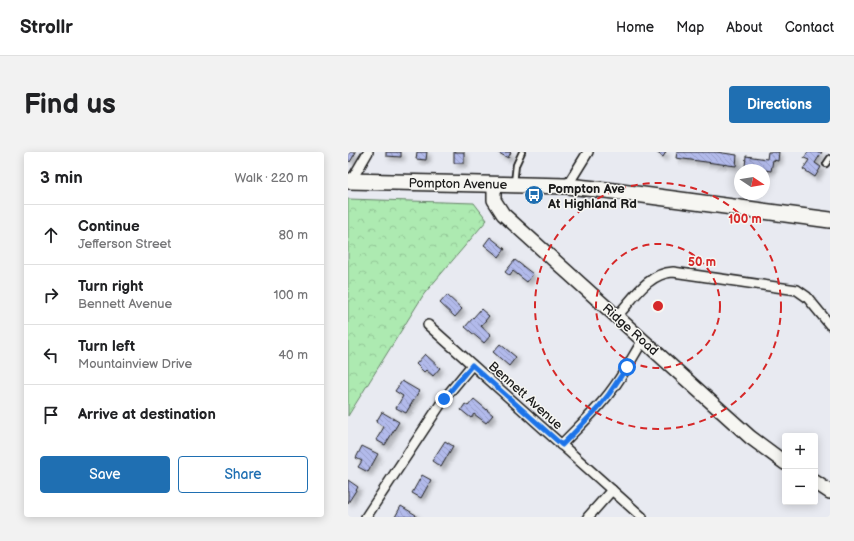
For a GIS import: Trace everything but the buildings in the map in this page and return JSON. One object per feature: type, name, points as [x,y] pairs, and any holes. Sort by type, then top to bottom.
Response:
[{"type":"main road","name":"Pompton Avenue","points":[[350,181],[567,186],[830,220]]},
{"type":"main road","name":"Ridge Road","points":[[494,184],[494,200],[504,214],[750,437],[782,461]]},
{"type":"main road","points":[[818,484],[830,492]]},
{"type":"street","points":[[350,181],[368,152]]},
{"type":"street","points":[[567,186],[588,152]]},
{"type":"street","points":[[617,316],[649,280],[662,274],[673,272],[797,290],[807,297],[830,325]]},
{"type":"street","name":"Bennett Avenue","points":[[428,325],[642,517]]},
{"type":"street","points":[[562,445],[609,394],[643,340]]},
{"type":"street","points":[[366,517],[444,399],[472,365]]},
{"type":"street","points":[[588,517],[612,490]]},
{"type":"lane","points":[[514,184],[516,165],[522,152]]},
{"type":"lane","points":[[826,164],[830,158]]},
{"type":"green space","points":[[348,199],[474,203],[487,220],[424,294],[348,416]]},
{"type":"place","name":"Pompton Ave At Highland Rd","points":[[534,195]]},
{"type":"route","points":[[444,399],[472,365],[562,445],[597,409],[627,367]]}]
